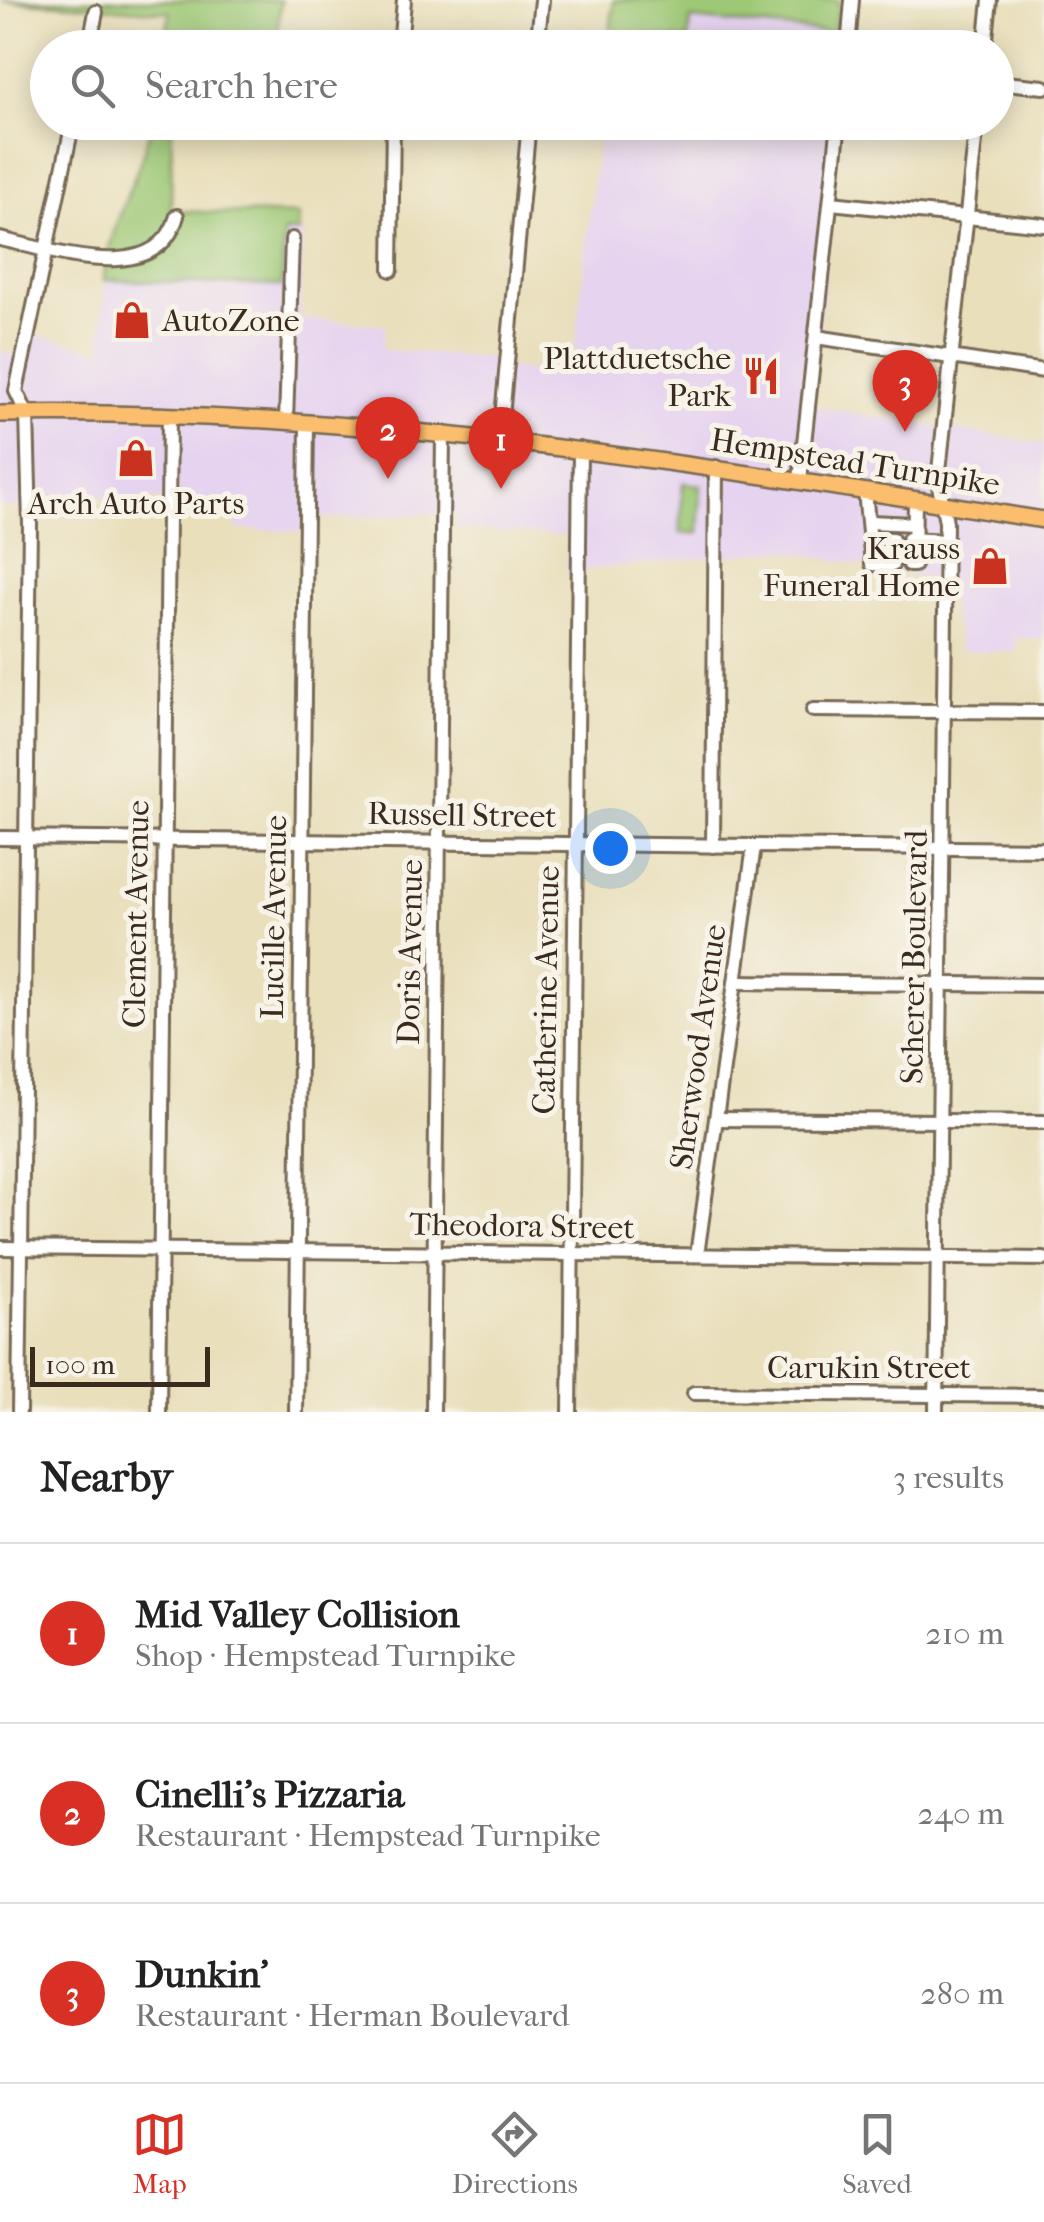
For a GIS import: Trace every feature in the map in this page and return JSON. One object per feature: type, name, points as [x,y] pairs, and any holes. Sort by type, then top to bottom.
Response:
[{"type":"main road","name":"Hempstead Turnpike","points":[[0,414],[170,416],[443,433],[800,480],[1044,520]]},
{"type":"street","points":[[402,30],[404,0]]},
{"type":"street","points":[[539,30],[542,0]]},
{"type":"street","points":[[850,30],[852,0]]},
{"type":"street","points":[[987,30],[990,0]]},
{"type":"street","points":[[92,30],[96,12]]},
{"type":"street","points":[[1014,84],[1044,88]]},
{"type":"street","points":[[19,1412],[28,414],[16,391],[69,140]]},
{"type":"street","points":[[391,270],[394,140]]},
{"type":"street","points":[[500,439],[528,140]]},
{"type":"street","points":[[800,480],[838,140]]},
{"type":"street","name":"Scherer Boulevard","points":[[936,1412],[946,542],[938,480],[975,140]]},
{"type":"street","points":[[830,203],[1044,225]]},
{"type":"street","points":[[0,239],[106,260],[156,249],[168,240],[178,216]]},
{"type":"street","points":[[286,422],[292,239]]},
{"type":"street","points":[[816,337],[1044,371]]},
{"type":"street","name":"Clement Avenue","points":[[159,1412],[170,416]]},
{"type":"street","name":"Lucille Avenue","points":[[296,1412],[307,423]]},
{"type":"street","name":"Doris Avenue","points":[[432,1412],[443,433]]},
{"type":"street","name":"Catherine Avenue","points":[[570,1412],[580,449]]},
{"type":"street","points":[[713,846],[716,468]]},
{"type":"street","points":[[866,491],[872,564],[892,552],[871,545]]},
{"type":"street","points":[[915,499],[911,550],[946,542]]},
{"type":"street","points":[[870,522],[914,524]]},
{"type":"street","points":[[813,710],[1044,712]]},
{"type":"street","name":"Russell Street","points":[[0,838],[1044,849]]},
{"type":"street","name":"Sherwood Avenue","points":[[697,1255],[754,846]]},
{"type":"street","points":[[735,982],[1044,986]]},
{"type":"street","points":[[716,1118],[1044,1122]]},
{"type":"street","name":"Theodora Street","points":[[0,1248],[1044,1259]]},
{"type":"street","name":"Carukin Street","points":[[694,1393],[1044,1396]]},
{"type":"shaded area","points":[[690,19],[807,30],[688,30]]},
{"type":"shaded area","points":[[598,140],[838,140],[812,406],[1044,444],[1044,639],[1015,638],[1016,652],[961,651],[945,581],[781,550],[566,572],[567,536],[458,529],[455,513],[309,519],[307,532],[236,529],[236,512],[171,510],[170,500],[28,495],[27,507],[0,507],[0,352],[22,355],[28,333],[102,351],[104,280],[281,286],[284,231],[303,232],[300,318],[385,325],[383,350],[505,359],[505,368],[572,374]]},
{"type":"green space","points":[[0,0],[281,0],[278,30],[167,30],[170,12]]},
{"type":"green space","points":[[614,0],[839,0],[835,30],[691,19],[689,30],[610,30]]},
{"type":"green space","points":[[172,140],[171,211],[298,215],[299,232],[284,232],[282,286],[104,280],[111,242],[146,143]]},
{"type":"green space","points":[[683,483],[701,485],[699,533],[680,533]]},
{"type":"place","name":"AutoZone","points":[[132,320]]},
{"type":"place","name":"Plattduetsche Park","points":[[761,376]]},
{"type":"place","name":"Dunkin'","points":[[905,432]]},
{"type":"place","name":"Arch Auto Parts","points":[[136,458]]},
{"type":"place","name":"Cinelli’s Pizzaria","points":[[388,479]]},
{"type":"place","name":"Mid Valley Collision","points":[[501,489]]},
{"type":"place","name":"Krauss Funeral Home","points":[[990,566]]}]
